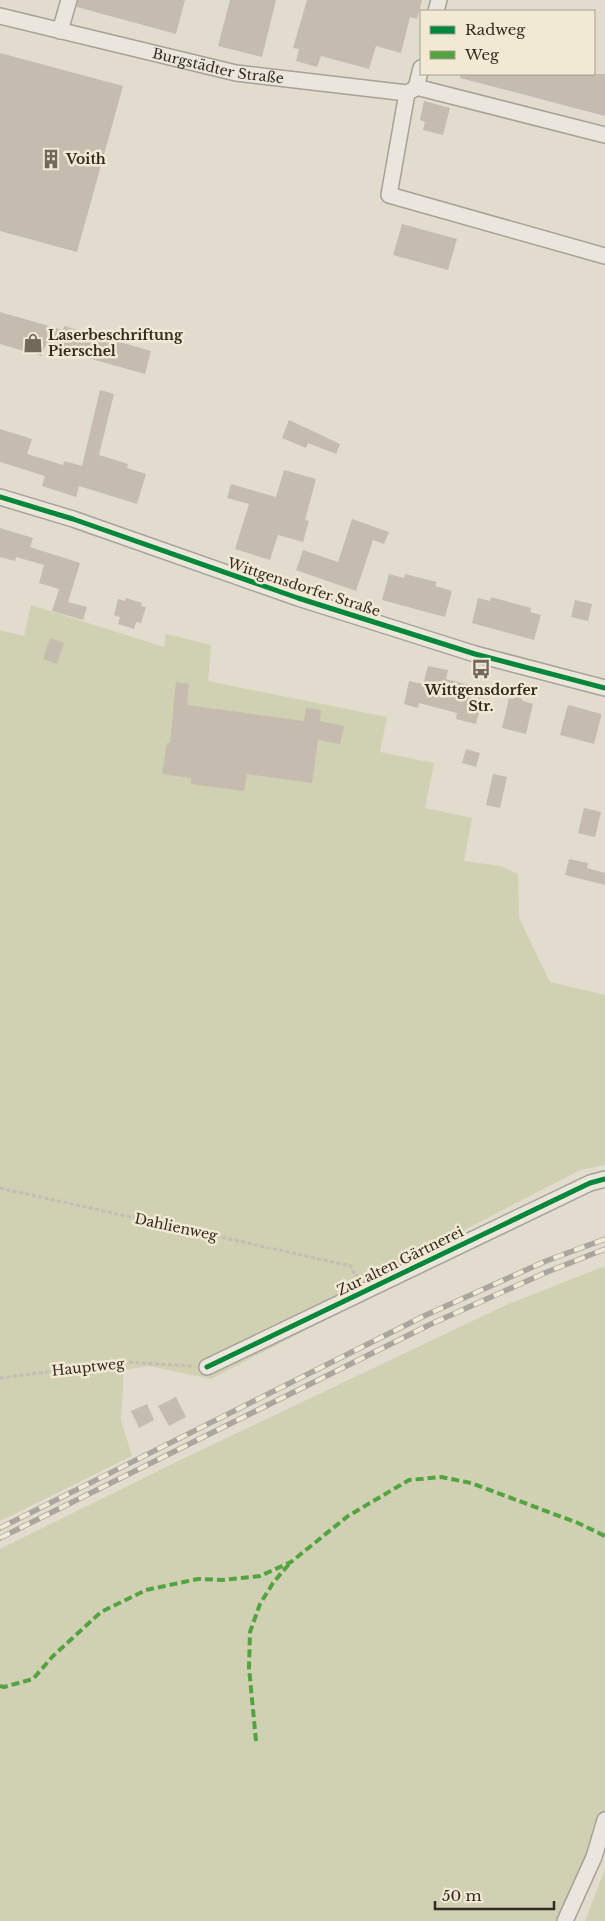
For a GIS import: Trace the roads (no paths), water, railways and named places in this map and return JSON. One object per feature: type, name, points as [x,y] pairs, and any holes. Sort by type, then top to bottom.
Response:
[{"type":"street","points":[[60,31],[69,0]]},
{"type":"street","name":"Burgstädter Straße","points":[[0,16],[236,73],[412,90],[605,135]]},
{"type":"street","points":[[420,70],[412,90],[389,195],[605,256]]},
{"type":"street","name":"Wittgensdorfer Straße","points":[[0,497],[73,519],[298,598],[475,654],[605,688]]},
{"type":"street","name":"Zur alten Gärtnerei","points":[[207,1368],[590,1183],[605,1179]]},
{"type":"street","points":[[566,1921],[594,1857],[605,1820]]},
{"type":"railway","points":[[0,1528],[426,1315],[546,1261],[605,1239]]},
{"type":"railway","points":[[0,1538],[431,1324],[547,1272],[605,1249]]},
{"type":"place","name":"Voith","points":[[51,159]]},
{"type":"place","name":"Laserbeschriftung Pierschel","points":[[33,343]]},
{"type":"place","name":"Wittgensdorfer Str.","points":[[481,669]]}]
